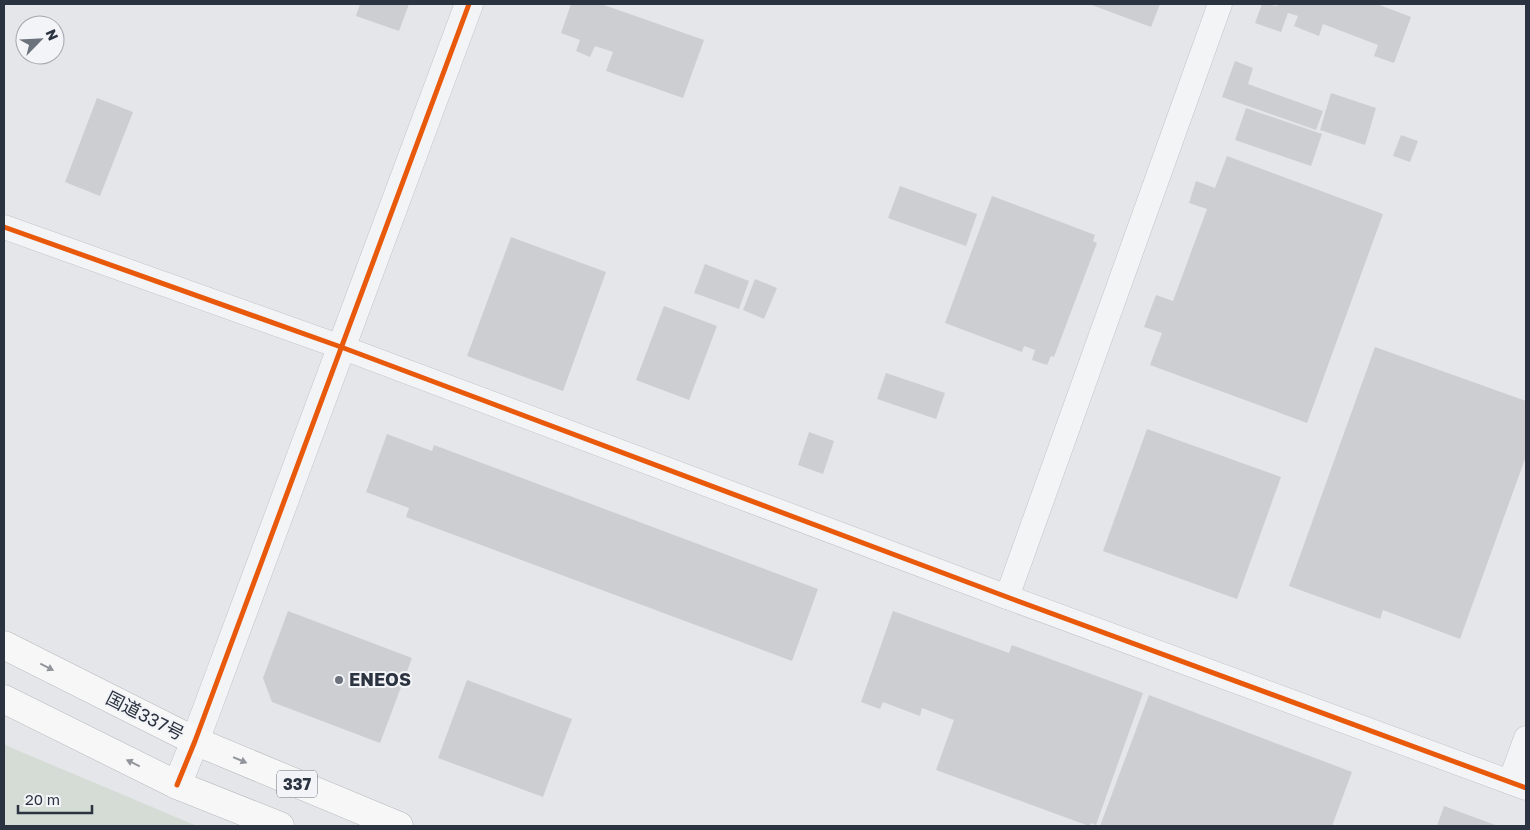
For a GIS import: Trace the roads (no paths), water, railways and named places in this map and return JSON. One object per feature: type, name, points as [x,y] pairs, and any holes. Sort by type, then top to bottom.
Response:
[{"type":"highway","name":"国道337号","points":[[4,645],[195,741],[399,826]]},
{"type":"highway","name":"337","points":[[4,699],[177,785],[280,826]]},
{"type":"street","points":[[177,785],[469,4]]},
{"type":"street","points":[[1007,598],[1220,4]]},
{"type":"street","points":[[4,227],[341,347],[1007,598],[1518,785],[1526,738]]},
{"type":"place","name":"ENEOS","points":[[339,680]]}]
